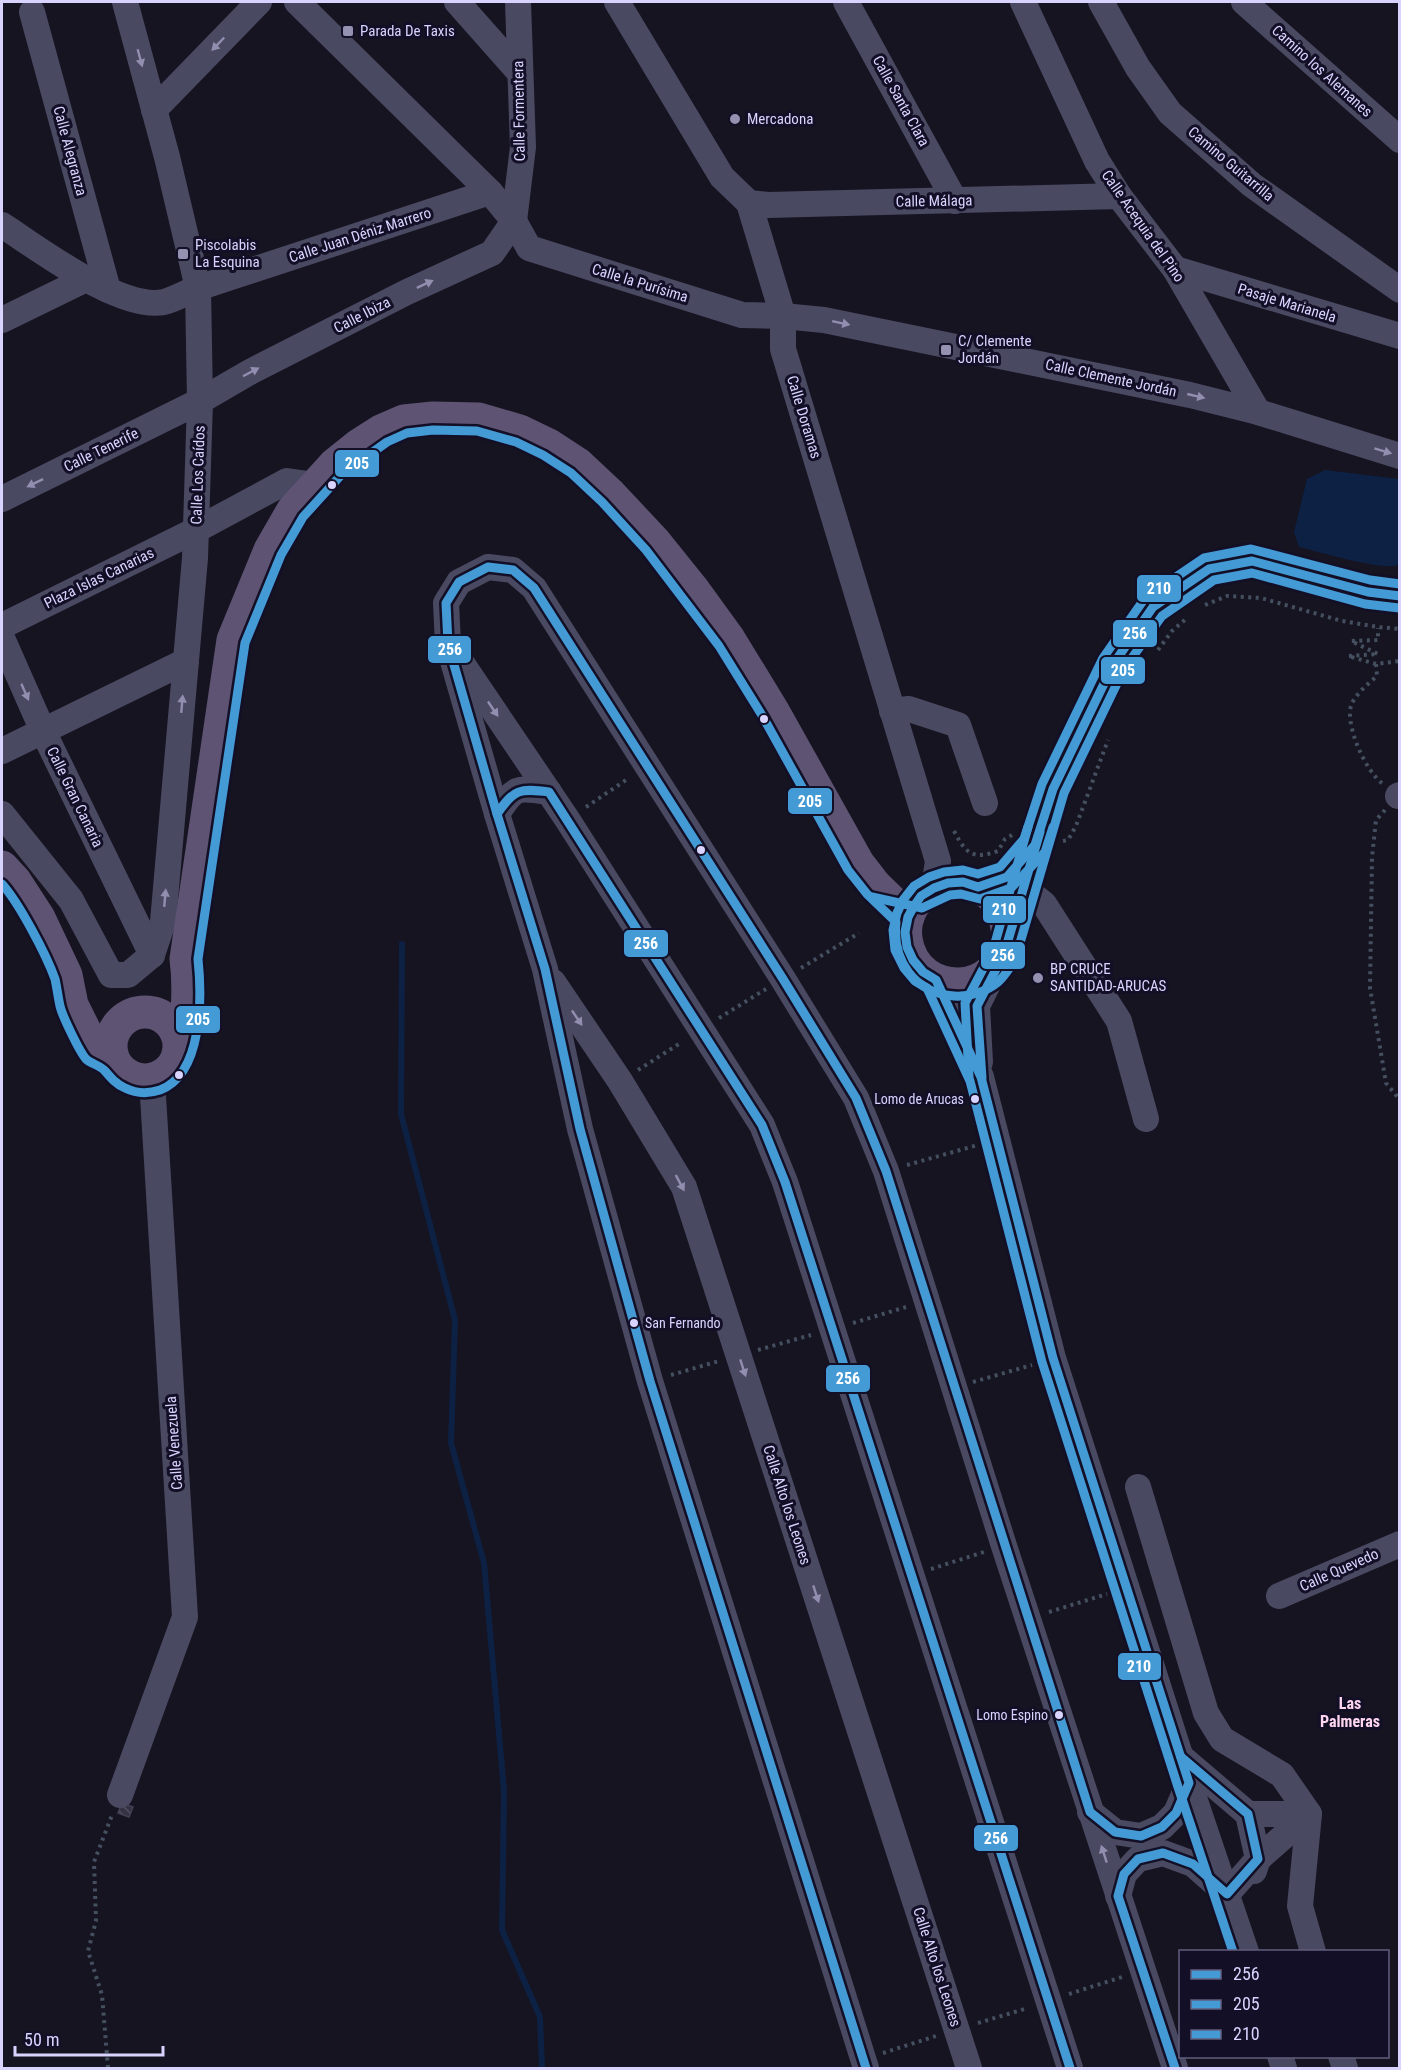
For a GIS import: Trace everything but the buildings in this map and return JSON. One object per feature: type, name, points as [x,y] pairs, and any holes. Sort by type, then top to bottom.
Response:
[{"type":"main road","points":[[186,959],[173,981],[117,1026],[111,1036],[112,1060],[119,1070],[129,1077],[140,1081],[163,1076],[172,1068],[178,1057],[185,1034],[188,978],[186,959],[233,640],[270,550],[293,510],[334,465],[381,431],[404,421],[433,418],[479,419],[520,431],[549,445],[578,464],[655,542],[729,639],[773,711],[846,843],[875,885],[940,888],[991,895],[1001,908],[1007,922],[1006,946]]},
{"type":"main road","points":[[1035,845],[1007,877],[940,888],[905,932],[913,960],[923,972],[936,980],[951,984],[976,981],[989,973],[1006,946],[1053,789],[1114,663],[1153,607],[1209,569],[1251,561],[1368,592],[1400,596]]},
{"type":"main road","points":[[2,867],[15,881],[39,918],[66,975],[88,1002],[106,1011],[131,1015],[149,1012],[160,1015],[174,1028],[180,1045]]},
{"type":"main road","points":[[66,975],[72,1005],[95,1051],[112,1060]]},
{"type":"street","name":"Calle Los Caídos","points":[[125,2],[167,156],[198,288],[200,401],[196,530],[163,922],[152,955]]},
{"type":"street","points":[[154,110],[259,2]]},
{"type":"street","points":[[297,2],[490,192],[514,221]]},
{"type":"street","points":[[457,2],[519,72]]},
{"type":"street","name":"Calle Formentera","points":[[514,221],[523,147],[518,2]]},
{"type":"street","name":"Calle Doramas","points":[[617,2],[722,177],[749,203],[783,316],[783,349],[892,711],[940,888]]},
{"type":"street","name":"Calle Santa Clara","points":[[846,2],[955,201]]},
{"type":"street","name":"Calle Acequia del Pino","points":[[1023,2],[1097,162],[1119,196],[1175,269],[1258,411]]},
{"type":"street","name":"Camino Guitarrilla","points":[[1101,2],[1138,68],[1170,113],[1252,185],[1400,290]]},
{"type":"street","name":"Camino los Alemanes","points":[[1244,2],[1400,140]]},
{"type":"street","name":"Calle Alegranza","points":[[32,12],[97,284]]},
{"type":"street","name":"Calle Juan Déniz Marrero","points":[[2,225],[97,284],[135,300],[163,302],[198,288],[490,192]]},
{"type":"street","name":"Calle Málaga","points":[[749,203],[768,205],[1119,196]]},
{"type":"street","name":"Calle la Purísima","points":[[514,221],[529,248],[742,315],[783,316]]},
{"type":"street","name":"Calle Ibiza","points":[[200,401],[260,366],[407,292],[492,253],[514,221]]},
{"type":"street","name":"Pasaje Marianela","points":[[1175,269],[1400,336]]},
{"type":"street","points":[[2,320],[97,284]]},
{"type":"street","name":"Calle Clemente Jordán","points":[[783,316],[824,320],[1190,395],[1258,411],[1400,456]]},
{"type":"street","name":"Calle Tenerife","points":[[2,499],[200,401]]},
{"type":"street","name":"Plaza Islas Canarias","points":[[2,626],[196,530],[287,481],[315,485]]},
{"type":"street","points":[[864,2064],[650,1381],[580,1129],[545,969],[448,644],[446,603],[459,582],[488,567],[513,570],[534,588],[783,979],[856,1098],[886,1171],[1004,1546],[1174,2068]]},
{"type":"street","name":"Calle Gran Canaria","points":[[2,638],[43,731],[152,955]]},
{"type":"street","points":[[448,644],[567,819],[762,1125],[785,1182],[1070,2068]]},
{"type":"street","points":[[2,751],[186,660]]},
{"type":"street","points":[[892,711],[909,709],[958,725],[985,803]]},
{"type":"street","points":[[497,814],[510,794],[524,788],[549,792]]},
{"type":"street","points":[[2,814],[71,900],[111,975],[128,975],[152,955]]},
{"type":"street","points":[[1023,887],[1044,904],[1119,1021],[1146,1119]]},
{"type":"street","points":[[981,1077],[977,1006],[1006,946]]},
{"type":"street","name":"Calle Alto los Leones","points":[[545,969],[620,1081],[684,1187],[969,2068]]},
{"type":"street","points":[[936,980],[981,1077],[1053,1358],[1189,1783],[1242,1940]]},
{"type":"street","name":"Calle Venezuela","points":[[120,1795],[185,1617],[152,1080]]},
{"type":"street","points":[[1138,1487],[1206,1713],[1222,1739],[1282,1775],[1309,1814],[1300,1906],[1312,1950]]},
{"type":"street","name":"Calle Quevedo","points":[[1279,1596],[1400,1544]]},
{"type":"street","points":[[1181,1757],[1248,1814],[1258,1859],[1242,1940]]},
{"type":"street","points":[[1090,1812],[1116,1832],[1141,1836],[1162,1827],[1176,1813],[1189,1783]]},
{"type":"street","points":[[1248,1814],[1309,1814]]},
{"type":"street","points":[[1227,1894],[1258,1859],[1309,1814]]},
{"type":"street","points":[[1118,1896],[1124,1874],[1138,1859],[1163,1853],[1193,1864],[1227,1894]]},
{"type":"path","points":[[1378,627],[1378,640],[1351,641],[1378,654],[1348,657],[1376,664],[1400,661]]},
{"type":"path","points":[[1376,664],[1377,676],[1360,691],[1351,705],[1350,720],[1356,743],[1375,778],[1399,796],[1376,820],[1372,856],[1370,987],[1386,1083],[1400,1100]]},
{"type":"path","points":[[567,819],[647,766]]},
{"type":"path","points":[[620,1081],[858,933]]},
{"type":"path","points":[[886,1171],[997,1139]]},
{"type":"path","points":[[650,1381],[927,1301]]},
{"type":"path","points":[[954,1388],[1053,1358]]},
{"type":"path","points":[[910,1575],[1004,1546]]},
{"type":"path","points":[[1028,1619],[1127,1587]]},
{"type":"path","points":[[108,2068],[102,1995],[88,1951],[96,1921],[94,1862],[120,1795]]},
{"type":"path","points":[[864,2064],[957,2030],[1142,1970]]},
{"type":"water","points":[[1325,470],[1399,479],[1400,564],[1381,566],[1367,564],[1299,547],[1294,532],[1307,479]]},
{"type":"waterway","points":[[402,944],[401,1114],[455,1320],[451,1443],[484,1563],[504,1791],[502,1930],[540,2017],[542,2068]]},
{"type":"transit line","name":"205","points":[[2,884],[32,929],[45,956],[55,979],[64,1017],[86,1059],[103,1069],[119,1085],[134,1091],[142,1093],[156,1091],[174,1081],[185,1068],[197,1033],[200,993],[198,959],[245,643],[281,555],[303,517],[342,474],[387,442],[407,433],[433,430],[477,431],[516,442],[543,455],[571,473],[602,502],[646,550],[719,646],[763,717],[848,870],[867,894],[896,922],[896,936],[902,961],[917,981],[927,989],[940,994],[960,996],[983,991],[1001,980],[1015,960],[1064,793],[1124,669],[1162,616],[1214,580],[1252,573],[1365,604],[1399,608]]},
{"type":"transit line","name":"210","points":[[1232,1950],[1042,1362],[970,1081],[927,988],[915,981],[904,968],[895,950],[893,930],[903,900],[914,886],[929,877],[944,872],[963,870],[978,874],[1000,867],[1024,839],[1042,784],[1103,658],[1145,598],[1204,558],[1251,549],[1370,580],[1400,584]]},
{"type":"transit line","name":"256","points":[[866,2068],[650,1381],[580,1129],[545,969],[448,644],[446,603],[459,582],[488,567],[513,570],[534,588],[783,979],[856,1098],[886,1171],[1090,1812],[1115,1832],[1141,1836],[1162,1827],[1176,1813],[1189,1783],[1053,1358],[981,1077],[936,980],[923,972],[913,960],[907,947],[905,932],[908,917],[921,896],[934,888],[948,883],[963,882],[978,887],[1007,877],[1035,845],[1053,789],[1114,663],[1153,607],[1209,569],[1252,561],[1368,592],[1400,596]]},
{"type":"transit line","name":"256","points":[[497,814],[508,799],[518,792],[531,790],[549,792],[762,1125],[785,1182],[1070,2068]]},
{"type":"transit line","name":"210","points":[[969,1077],[965,1003],[993,950],[1028,827]]},
{"type":"transit line","name":"205","points":[[872,897],[922,908],[950,895],[961,894],[980,899],[1011,888],[1045,852],[1053,827]]},
{"type":"transit line","name":"256","points":[[982,1078],[977,1006],[1004,954],[1040,832]]},
{"type":"transit line","name":"256","points":[[1175,2068],[1118,1896],[1124,1874],[1138,1859],[1163,1853],[1193,1864],[1227,1894],[1258,1859],[1248,1814],[1181,1757]]},
{"type":"place","name":"Parada De Taxis","points":[[348,31]]},
{"type":"place","name":"Mercadona","points":[[735,119]]},
{"type":"place","name":"Piscolabis La Esquina","points":[[183,254]]},
{"type":"place","name":"C/ Clemente Jordán","points":[[946,350]]},
{"type":"place","name":"BP CRUCE SANTIDAD-ARUCAS","points":[[1038,978]]},
{"type":"place","name":"Lomo de Arucas","points":[[975,1099]]},
{"type":"place","name":"San Fernando","points":[[634,1323]]},
{"type":"place","name":"Lomo Espino","points":[[1059,1715]]},
{"type":"district","name":"Las Palmeras","points":[[1350,1712]]}]
